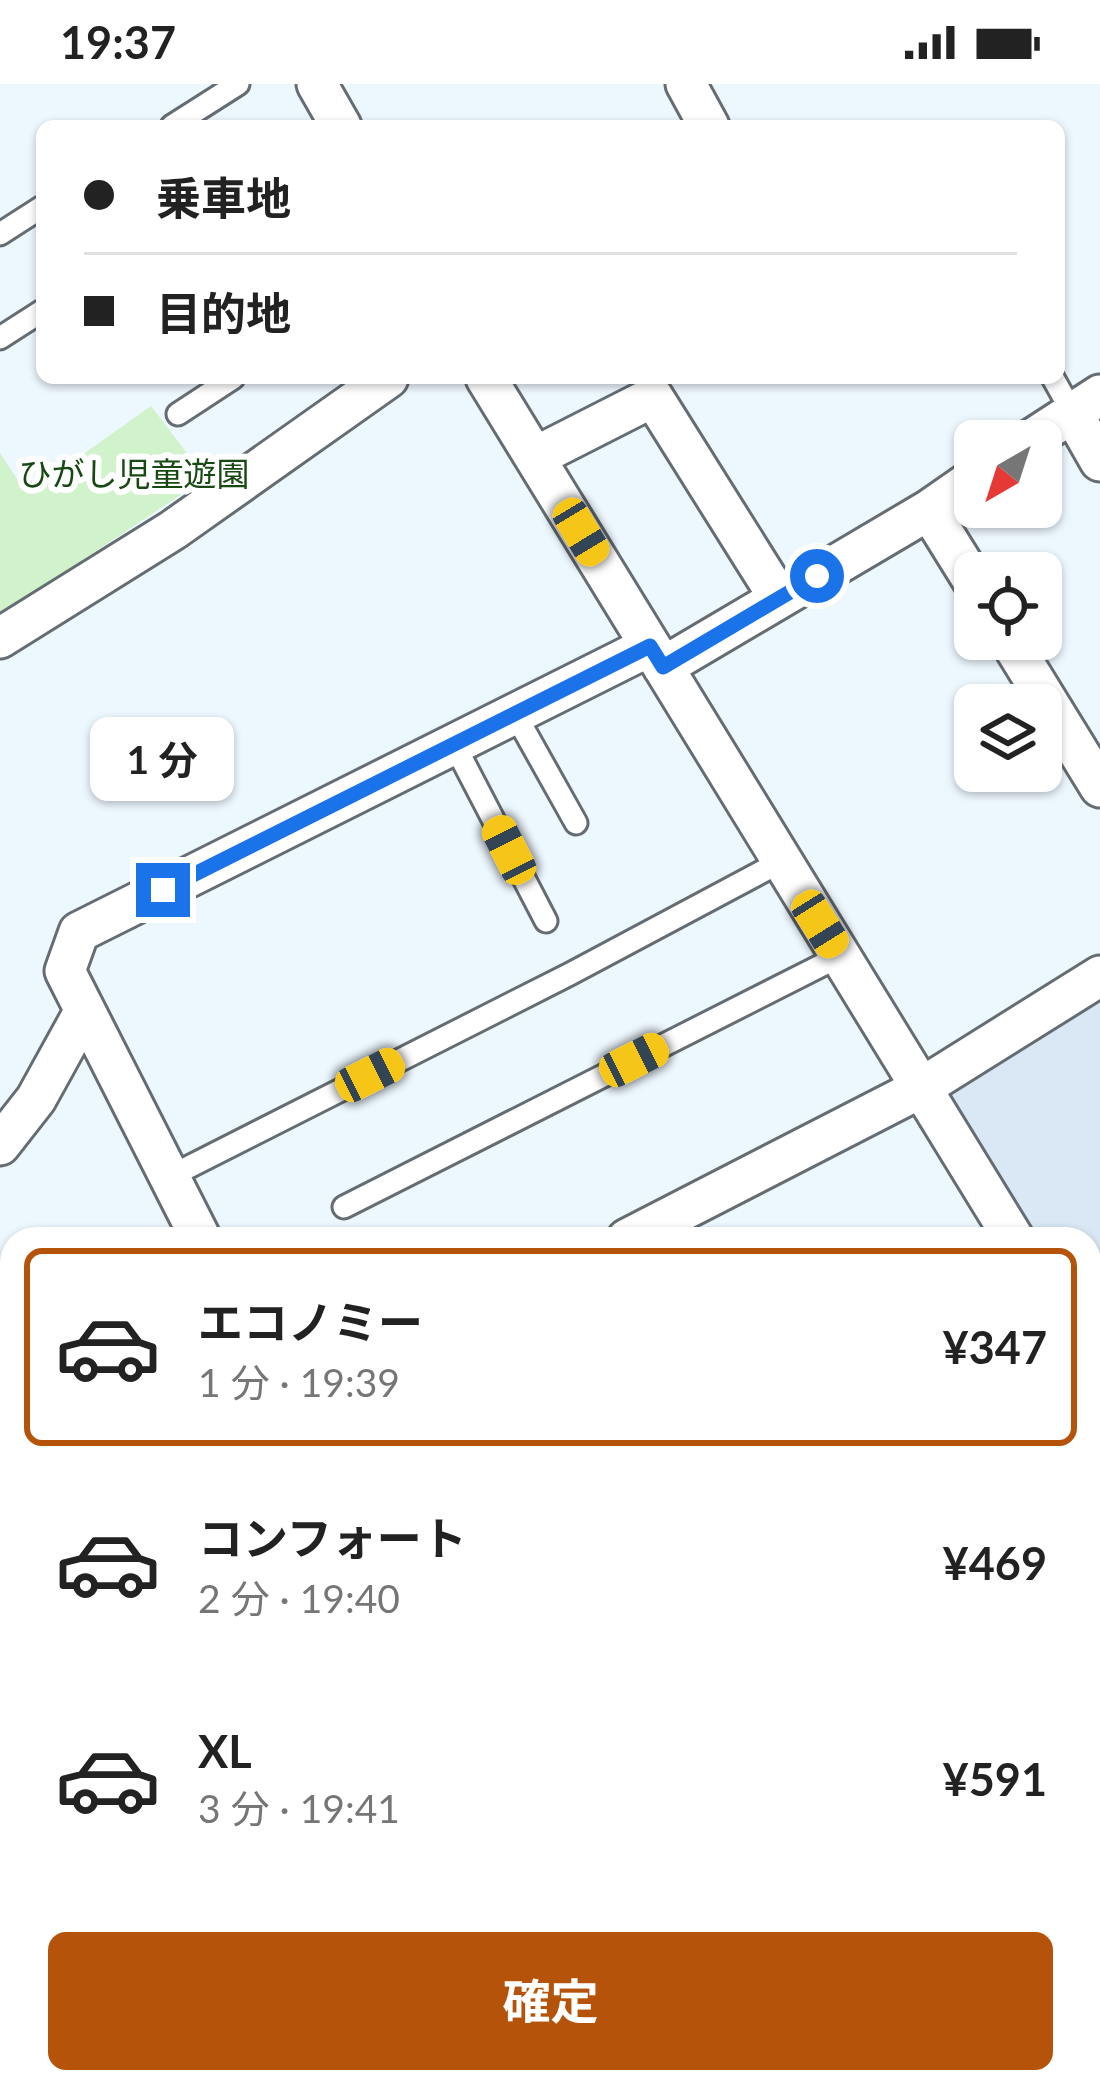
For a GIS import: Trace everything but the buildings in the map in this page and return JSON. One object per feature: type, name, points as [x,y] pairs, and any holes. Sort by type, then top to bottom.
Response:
[{"type":"street","points":[[317,84],[333,120]]},
{"type":"street","points":[[686,84],[707,120]]},
{"type":"street","points":[[0,638],[173,530],[380,384]]},
{"type":"street","points":[[490,384],[1007,1227]]},
{"type":"street","points":[[1050,420],[1075,395],[1100,460]]},
{"type":"street","points":[[535,457],[653,397],[779,598]]},
{"type":"street","points":[[195,1227],[65,971],[80,932],[515,714],[657,657],[779,598],[954,493]]},
{"type":"street","points":[[929,510],[955,552]]},
{"type":"street","points":[[1022,660],[1100,787]]},
{"type":"street","points":[[650,1227],[921,1088],[1100,976]]},
{"type":"street","points":[[0,1145],[36,1099],[84,1012]]},
{"type":"lane","points":[[181,120],[238,84]]},
{"type":"lane","points":[[0,234],[36,212]]},
{"type":"lane","points":[[0,338],[36,314]]},
{"type":"lane","points":[[178,414],[224,384]]},
{"type":"lane","points":[[515,714],[576,823]]},
{"type":"lane","points":[[454,744],[545,921]]},
{"type":"lane","points":[[169,1177],[570,974],[782,860]]},
{"type":"lane","points":[[344,1207],[840,956]]},
{"type":"shaded area","points":[[1100,992],[1100,1227],[1025,1227],[944,1098],[949,1081]]},
{"type":"green space","name":"ひがし児童遊園","points":[[151,406],[206,478],[0,615],[0,453],[27,494]]},
{"type":"route","points":[[163,890],[650,646],[663,667],[817,576]]}]
